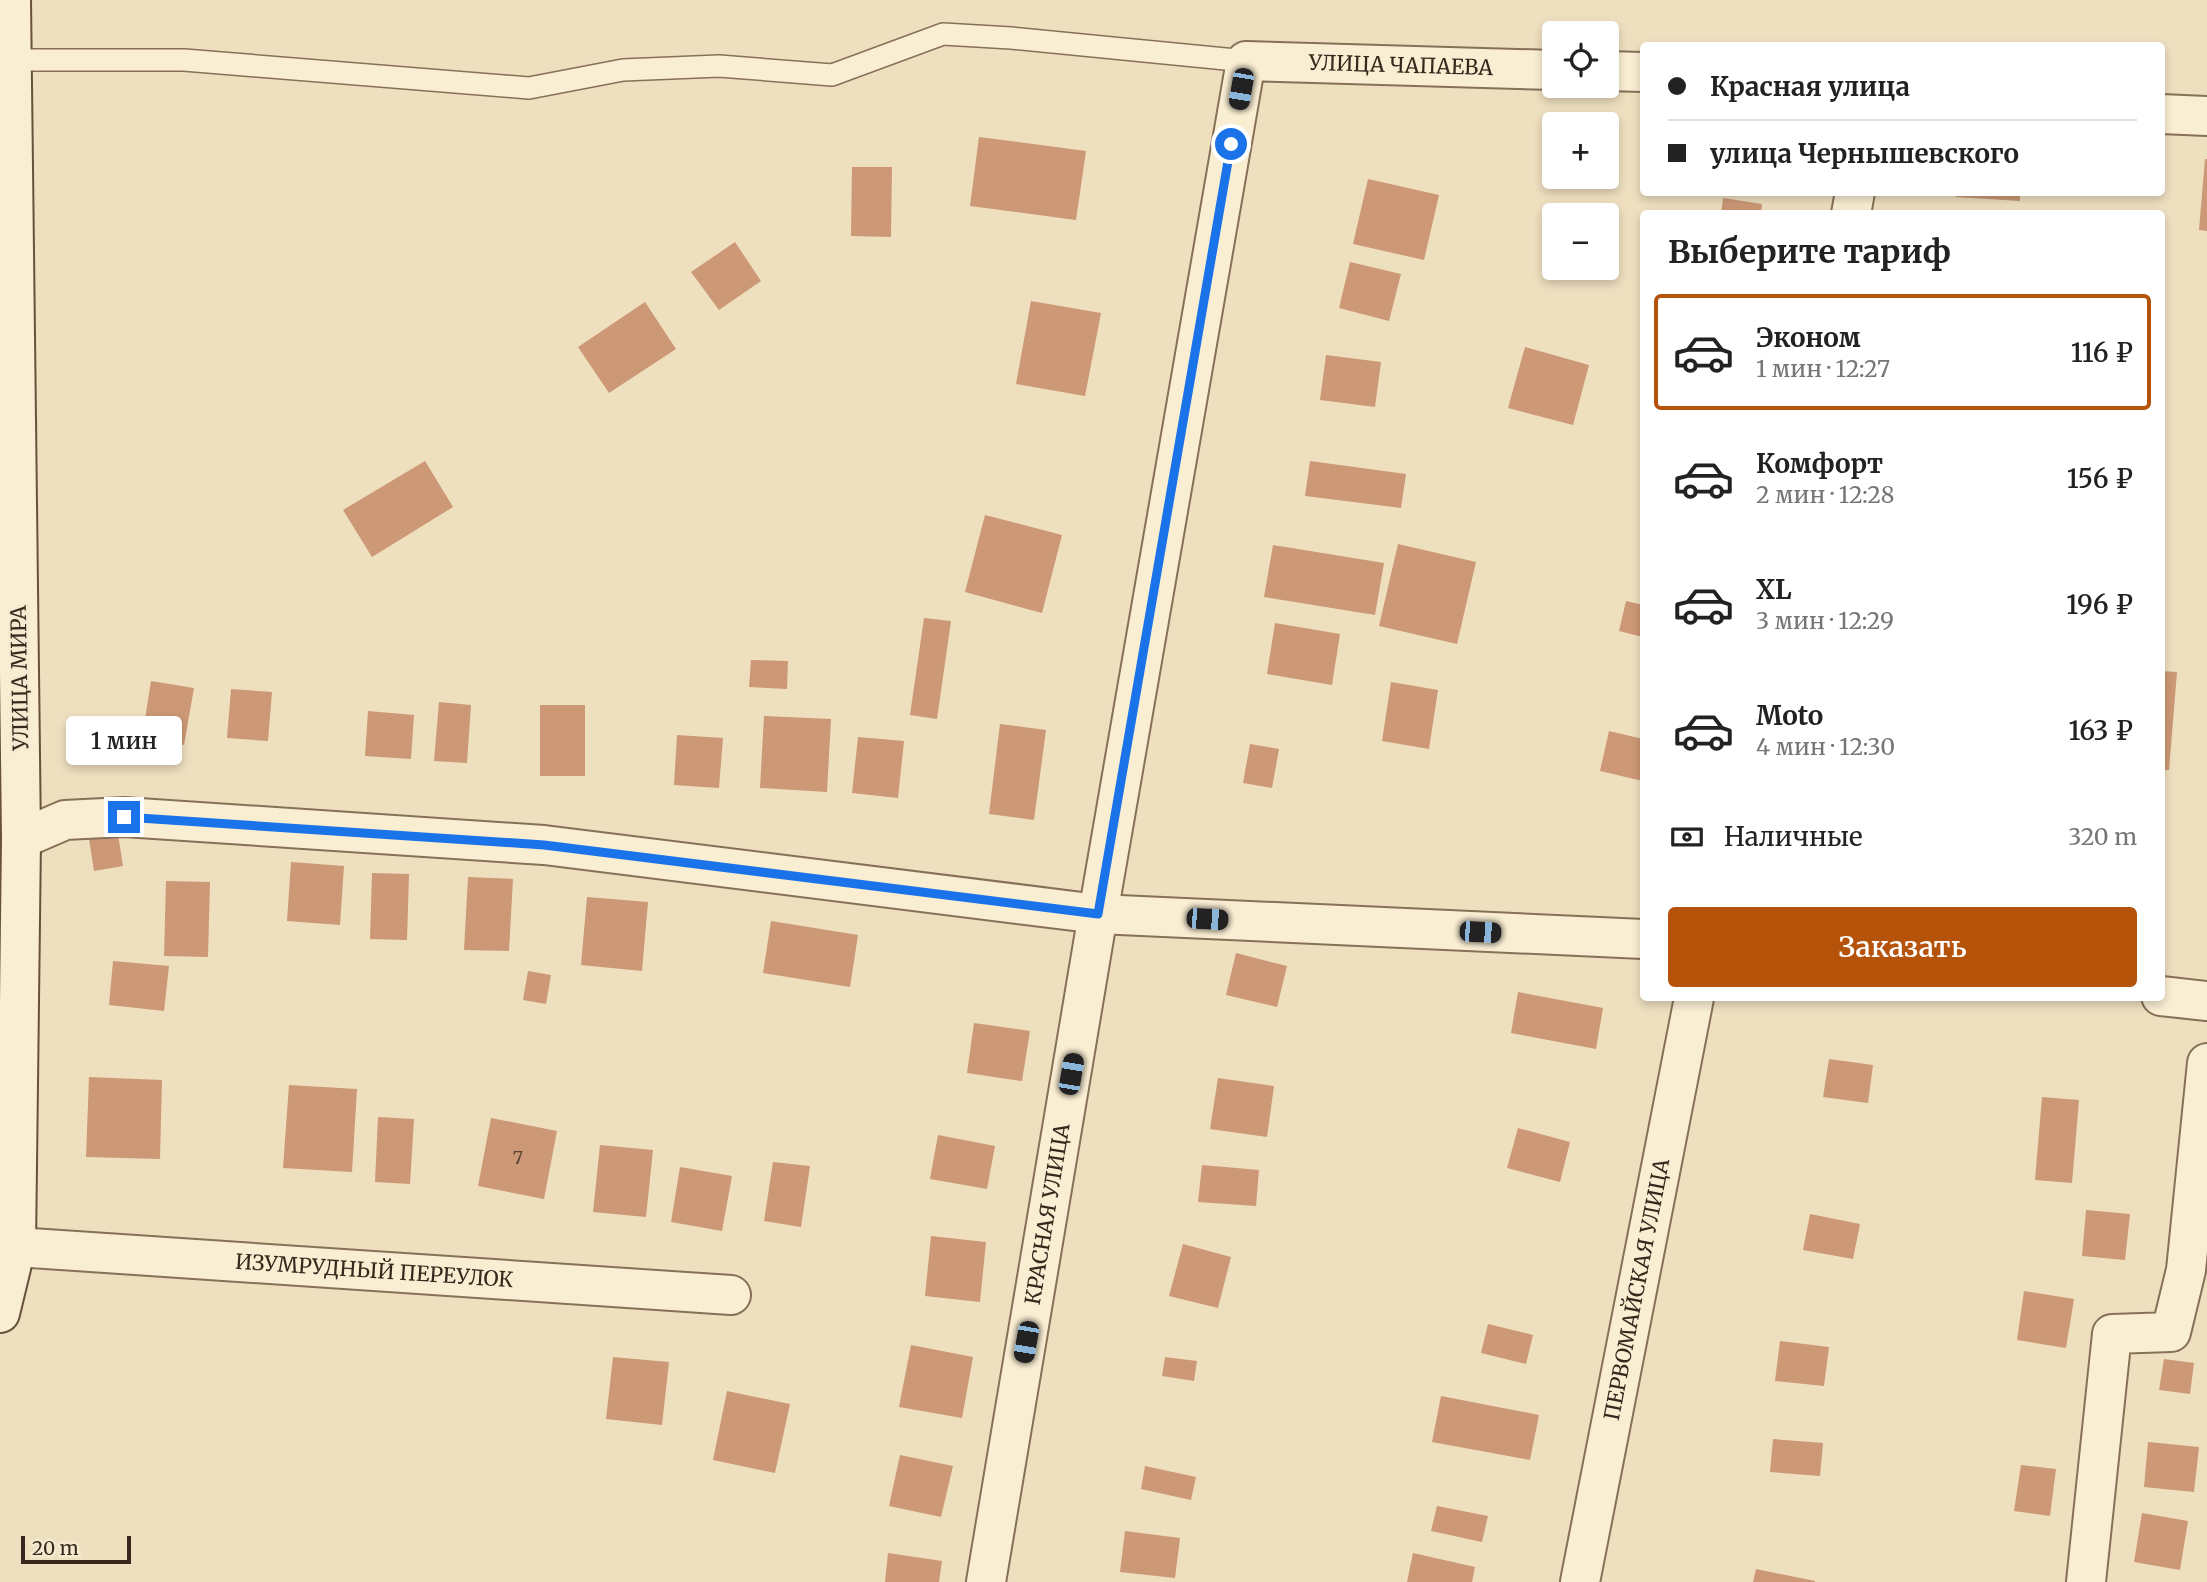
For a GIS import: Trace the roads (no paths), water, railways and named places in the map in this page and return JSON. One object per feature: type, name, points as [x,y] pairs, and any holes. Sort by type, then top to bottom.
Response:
[{"type":"street","name":"УЛИЦА МИРА","points":[[0,1313],[16,1247],[22,839],[11,0]]},
{"type":"street","name":"УЛИЦА ЧАПАЕВА","points":[[1246,61],[1542,70]]},
{"type":"street","name":"КРАСНАЯ УЛИЦА","points":[[986,1582],[1098,914],[1246,61]]},
{"type":"street","points":[[1619,71],[1640,72]]},
{"type":"street","points":[[2165,114],[2207,116]]},
{"type":"street","points":[[22,839],[65,820],[124,817],[544,845],[1098,914],[1640,939]]},
{"type":"street","points":[[2165,996],[2207,1001]]},
{"type":"street","name":"ПЕРВОМАЙСКАЯ УЛИЦА","points":[[1580,1582],[1693,1001]]},
{"type":"street","points":[[2086,1582],[2112,1334],[2171,1332],[2186,1270],[2207,1063]]},
{"type":"street","name":"ИЗУМРУДНЫЙ ПЕРЕУЛОК","points":[[16,1247],[731,1295]]},
{"type":"lane","points":[[12,60],[184,60],[529,88],[623,69],[719,66],[832,75],[943,34],[1024,39],[1246,61]]}]
